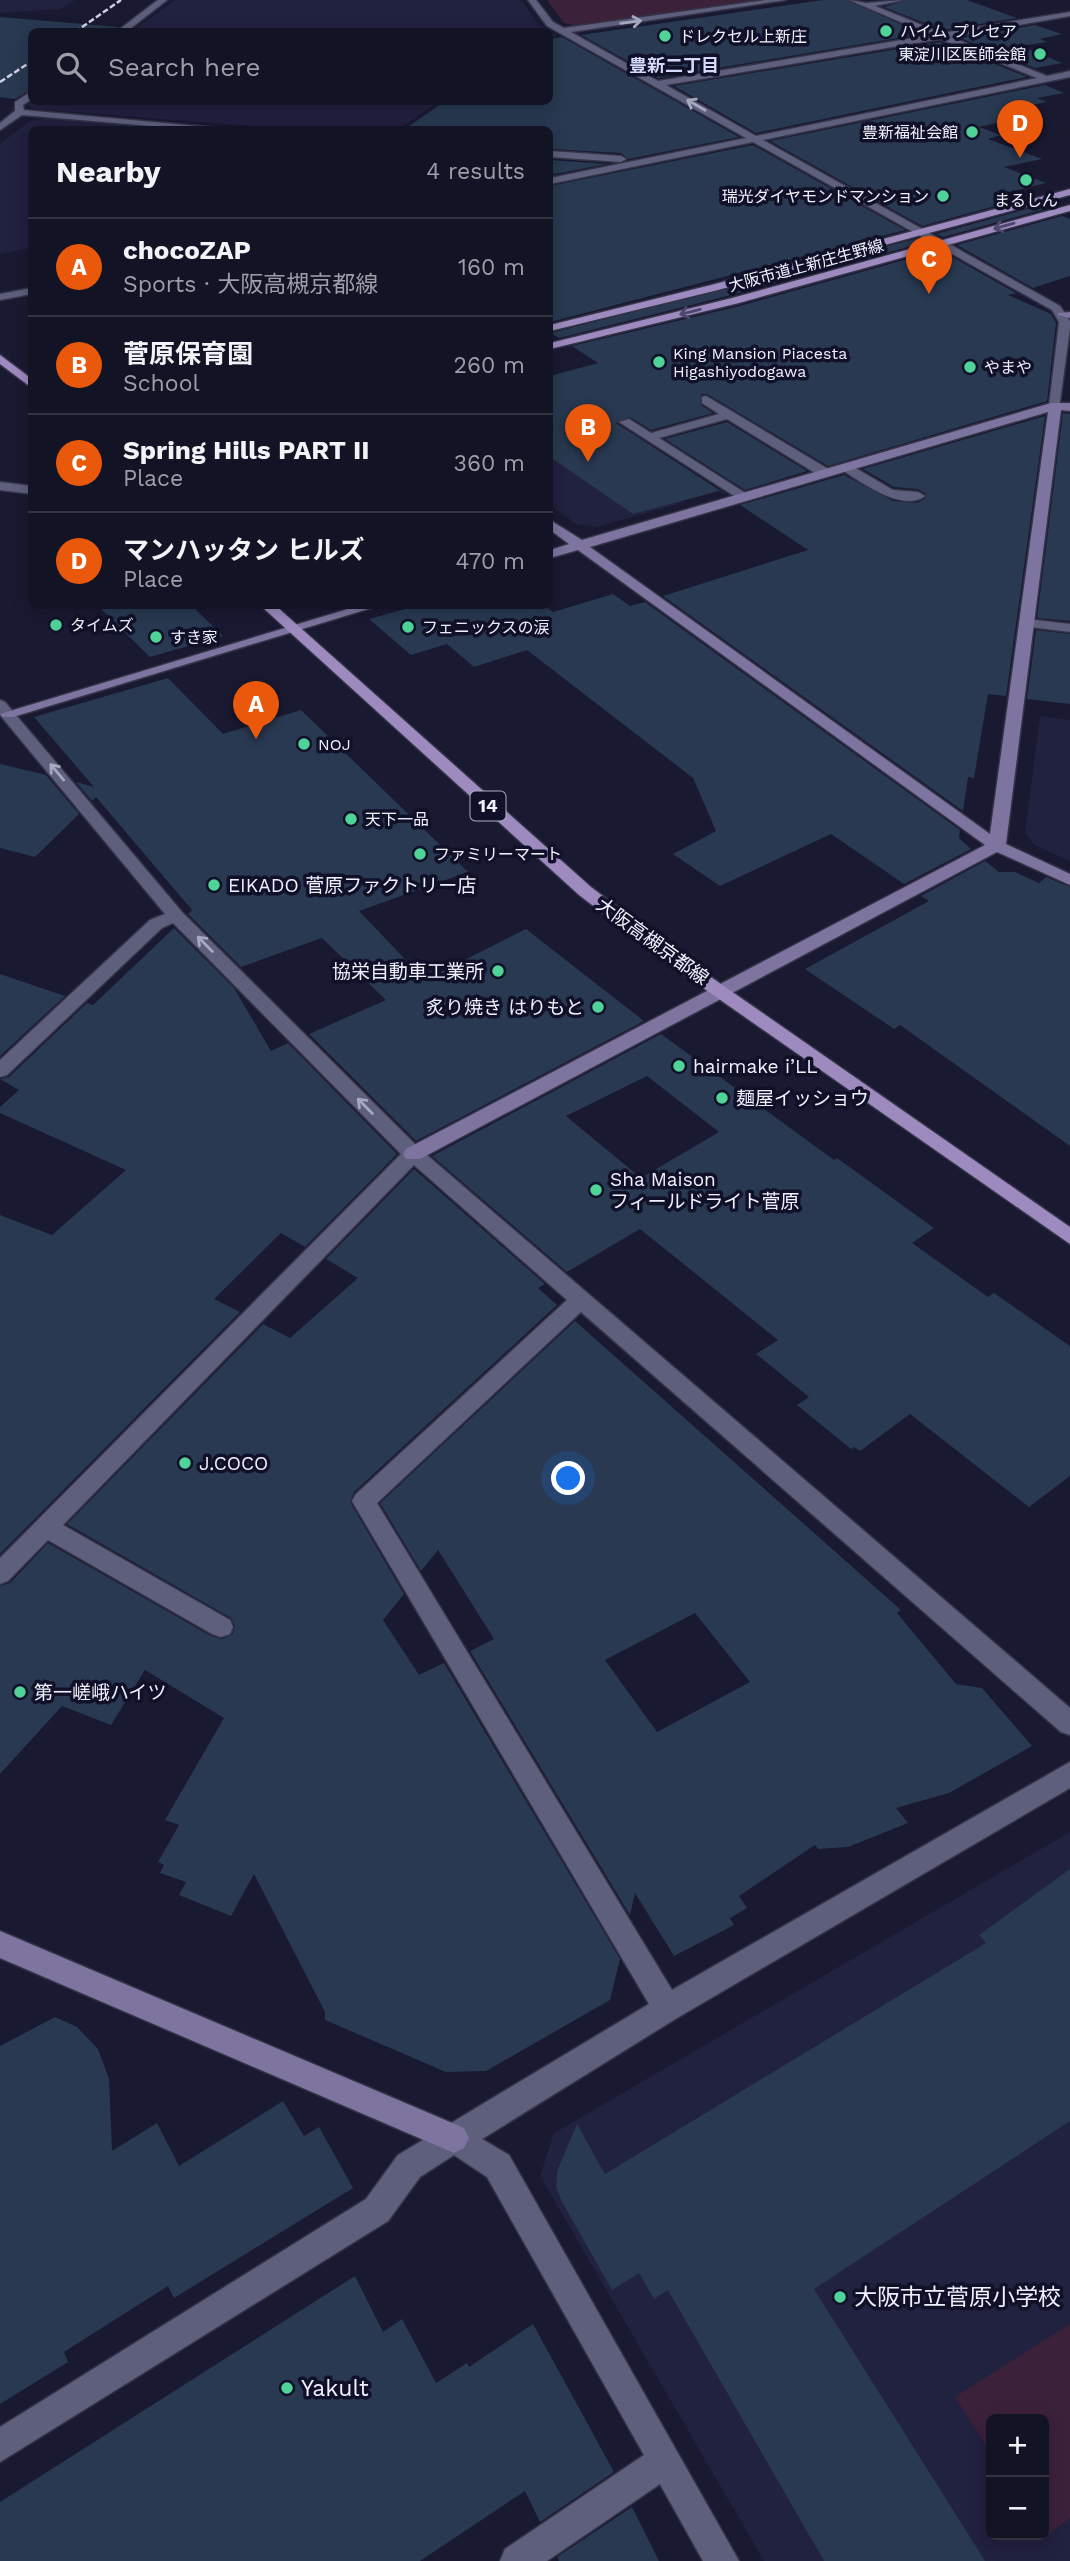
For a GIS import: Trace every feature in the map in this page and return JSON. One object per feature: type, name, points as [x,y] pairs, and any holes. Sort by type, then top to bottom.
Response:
[{"type":"main road","name":"大阪市道上新庄生野線","points":[[553,327],[1070,192]]},
{"type":"main road","name":"大阪市道上新庄生野線","points":[[553,345],[735,301],[1070,208]]},
{"type":"main road","points":[[0,358],[28,382]]},
{"type":"main road","name":"大阪高槻京都線","points":[[271,609],[585,891],[721,991],[1070,1237]]},
{"type":"street","points":[[125,28],[163,0]]},
{"type":"street","points":[[532,0],[550,24],[1066,315],[1062,407],[1027,623],[997,846]]},
{"type":"street","points":[[564,31],[782,0]]},
{"type":"street","points":[[853,0],[1063,86]]},
{"type":"street","points":[[866,5],[900,0]]},
{"type":"street","points":[[658,84],[1070,13]]},
{"type":"street","points":[[553,180],[1070,74]]},
{"type":"street","points":[[20,112],[18,104],[28,97]]},
{"type":"street","points":[[0,127],[20,112],[188,126]]},
{"type":"street","points":[[553,154],[645,161]]},
{"type":"street","points":[[0,298],[28,292]]},
{"type":"street","points":[[706,400],[825,473]]},
{"type":"street","points":[[553,553],[1062,407]]},
{"type":"street","points":[[649,437],[729,415]]},
{"type":"street","points":[[625,422],[742,497]]},
{"type":"street","points":[[847,467],[890,494],[918,496]]},
{"type":"street","points":[[0,486],[28,490]]},
{"type":"street","points":[[553,526],[997,846],[1070,880]]},
{"type":"street","points":[[361,609],[6,718],[176,916],[413,1154],[1070,1724]]},
{"type":"street","points":[[1027,623],[1070,628]]},
{"type":"street","points":[[0,1574],[413,1154],[997,846]]},
{"type":"street","points":[[0,1071],[156,924],[176,916]]},
{"type":"street","points":[[582,1299],[365,1501],[667,2008]]},
{"type":"street","points":[[46,1527],[221,1627]]},
{"type":"street","points":[[0,2446],[377,2210],[410,2166],[454,2138],[497,2115],[667,2008],[1070,1774]]},
{"type":"street","points":[[0,1944],[454,2138],[498,2166],[722,2561]]},
{"type":"street","points":[[517,2561],[664,2461]]},
{"type":"shaded area","points":[[0,0],[75,0],[61,9],[0,13]]},
{"type":"shaded area","points":[[175,0],[521,0],[539,25],[544,28],[136,28]]},
{"type":"shaded area","points":[[547,0],[756,0],[578,26],[564,23]]},
{"type":"shaded area","points":[[27,105],[435,105],[404,126],[251,126],[32,109]]},
{"type":"shaded area","points":[[46,118],[154,126],[28,126],[28,249],[0,254],[0,144],[30,121]]},
{"type":"shaded area","points":[[562,419],[685,502],[597,527],[576,524],[553,507],[553,422]]},
{"type":"shaded area","points":[[1040,716],[1070,720],[1070,861],[1034,845],[1025,833]]},
{"type":"shaded area","name":"大阪市立菅原小学校","points":[[1070,1832],[1070,2561],[764,2561],[540,2176],[554,2133]]},
{"type":"shaded area","points":[[1070,2324],[1070,2518],[1049,2534],[1049,2414],[986,2414],[986,2445],[955,2397]]},
{"type":"building","points":[[823,0],[847,0],[922,34],[658,78],[581,35]]},
{"type":"building","points":[[906,0],[967,0],[1017,18],[942,30],[884,7]]},
{"type":"building","points":[[0,17],[118,27],[28,28],[28,91],[15,99],[0,97]]},
{"type":"building","points":[[1035,25],[1062,34],[1040,39],[1047,42],[1020,46],[1062,63],[1035,68],[960,38]]},
{"type":"building","points":[[562,37],[739,137],[628,159],[621,153],[553,149],[553,126],[409,126],[440,105],[553,105],[553,38]]},
{"type":"building","points":[[940,42],[1027,77],[756,133],[674,86]]},
{"type":"building","points":[[1045,85],[1064,93],[1037,98],[1047,102],[1014,109],[1029,115],[979,127],[1001,135],[988,139],[1042,159],[1004,167],[1046,183],[1006,193],[1021,199],[922,226],[770,141]]},
{"type":"building","points":[[753,145],[905,230],[553,321],[553,185]]},
{"type":"building","points":[[553,160],[607,164],[553,174]]},
{"type":"building","points":[[1038,206],[1045,209],[943,237],[936,234]]},
{"type":"building","points":[[1062,216],[1070,219],[1070,276],[1033,288],[957,245]]},
{"type":"building","points":[[919,238],[926,242],[559,338],[553,332]]},
{"type":"building","points":[[940,250],[1016,293],[1008,295],[1051,314],[1056,323],[1047,401],[828,466],[707,394],[701,394],[701,405],[713,413],[651,430],[630,417],[616,423],[727,495],[719,491],[633,514],[553,459],[553,375],[598,363],[572,346],[740,306]]},
{"type":"building","points":[[1063,413],[1070,414],[1070,621],[1037,618]]},
{"type":"building","points":[[1045,416],[1006,696],[988,694],[974,778],[968,777],[963,811],[663,596],[808,550],[740,505],[844,475],[893,501],[917,503],[926,498],[926,494],[918,489],[894,487],[863,469]]},
{"type":"building","points":[[727,422],[807,471],[745,490],[665,439]]},
{"type":"building","points":[[613,594],[630,606],[645,602],[960,830],[959,838],[971,849],[904,884],[831,834],[720,886],[673,854],[716,831],[693,778],[527,650],[474,667],[447,644],[411,655],[369,619],[405,609],[548,609],[553,612]]},
{"type":"building","name":"すき家","points":[[101,609],[195,609],[223,636],[150,657]]},
{"type":"building","points":[[1036,630],[1070,634],[1070,704],[1027,699]]},
{"type":"building","points":[[168,678],[223,734],[301,710],[468,872],[359,911],[425,980],[526,929],[644,1021],[416,1141],[309,1034],[386,1000],[322,938],[241,967],[188,914],[192,910],[96,797],[92,801],[76,782],[94,787],[34,717]]},
{"type":"building","points":[[0,764],[46,775],[79,814],[35,857],[0,848]]},
{"type":"building","points":[[985,861],[999,872],[1015,872],[1039,883],[1046,877],[1070,887],[1070,1146],[900,1025],[894,1029],[805,969],[929,901],[921,896]]},
{"type":"building","points":[[174,928],[234,988],[271,1051],[288,1043],[397,1154],[305,1247],[281,1233],[214,1299],[240,1312],[0,1554],[0,1215],[52,1235],[126,1170],[0,1113],[0,1107],[19,1090],[0,1079],[9,1077],[87,1003],[93,1005]]},
{"type":"building","points":[[0,974],[65,996],[0,1056]]},
{"type":"building","points":[[661,1034],[834,1160],[837,1158],[934,1228],[912,1243],[988,1297],[994,1293],[1070,1346],[1070,1476],[1029,1507],[910,1414],[860,1451],[854,1447],[851,1449],[797,1405],[809,1397],[756,1354],[778,1340],[640,1229],[567,1272],[432,1156]],"holes":[[[647,1076],[719,1132],[641,1178],[566,1116]]]},
{"type":"building","points":[[414,1169],[545,1284],[538,1288],[557,1305],[354,1492],[350,1502],[404,1594],[383,1620],[419,1675],[444,1663],[620,1959],[610,2000],[486,2071],[446,2072],[325,2020],[325,2012],[254,1874],[231,1916],[179,1895],[186,1882],[160,1873],[164,1865],[158,1862],[179,1825],[165,1820],[224,1718],[145,1670],[111,1725],[62,1706],[0,1774],[0,1586],[10,1583],[48,1543],[211,1636],[222,1639],[232,1635],[235,1626],[231,1618],[67,1524],[263,1324],[290,1338],[358,1278],[326,1259]]},
{"type":"building","points":[[575,1321],[901,1610],[897,1613],[956,1684],[982,1688],[1032,1746],[949,1793],[896,1808],[908,1823],[848,1847],[818,1849],[815,1845],[739,1896],[747,1908],[730,1918],[734,1925],[674,1956],[635,1893],[630,1915],[470,1651],[494,1639],[438,1550],[421,1571],[380,1503]],"holes":[[[695,1613],[750,1682],[657,1732],[605,1660]]]},
{"type":"building","points":[[1070,1869],[1070,2121],[814,2289],[985,2561],[824,2561],[668,2290],[654,2299],[639,2273],[612,2290],[562,2202],[556,2187],[557,2171],[577,2124],[605,2174],[986,1943],[979,1935]]},
{"type":"building","points":[[55,2017],[77,2027],[98,2049],[109,2079],[112,2151],[157,2123],[179,2166],[283,2101],[304,2136],[319,2127],[353,2188],[174,2298],[168,2286],[64,2352],[68,2362],[0,2404],[0,2046]]},
{"type":"building","points":[[355,2276],[383,2332],[402,2319],[436,2383],[467,2363],[469,2367],[533,2324],[614,2472],[540,2522],[525,2491],[420,2561],[0,2561],[0,2502]]},
{"type":"building","points":[[632,2507],[659,2561],[559,2561],[557,2557]]},
{"type":"railway","points":[[81,28],[121,0]]},
{"type":"railway","points":[[0,82],[28,64]]},
{"type":"place","name":"ハイム プレセア","points":[[886,31]]},
{"type":"place","name":"ドレクセル上新庄","points":[[665,36]]},
{"type":"place","name":"東淀川区医師会館","points":[[1040,54]]},
{"type":"place","name":"豊新福祉会館","points":[[972,132]]},
{"type":"place","name":"マンハッタン ヒルズ","points":[[1020,158]]},
{"type":"place","name":"まるしん","points":[[1026,180]]},
{"type":"place","name":"瑞光ダイヤモンドマンション","points":[[943,196]]},
{"type":"place","name":"Spring Hills PART II","points":[[929,294]]},
{"type":"place","name":"King Mansion Piacesta Higashiyodogawa","points":[[659,362]]},
{"type":"place","name":"やまや","points":[[970,367]]},
{"type":"place","name":"菅原保育園","points":[[588,462]]},
{"type":"place","name":"タイムズ","points":[[56,625]]},
{"type":"place","name":"フェニックスの涙","points":[[408,627]]},
{"type":"place","name":"すき家","points":[[156,637]]},
{"type":"place","name":"chocoZAP","points":[[256,739]]},
{"type":"place","name":"NOJ","points":[[304,744]]},
{"type":"place","name":"天下一品","points":[[351,819]]},
{"type":"place","name":"ファミリーマート","points":[[420,854]]},
{"type":"place","name":"EIKADO 菅原ファクトリー店","points":[[214,885]]},
{"type":"place","name":"協栄自動車工業所","points":[[498,971]]},
{"type":"place","name":"炙り焼き はりもと","points":[[598,1007]]},
{"type":"place","name":"hairmake i’LL","points":[[679,1066]]},
{"type":"place","name":"麺屋イッショウ","points":[[722,1098]]},
{"type":"place","name":"Sha Maison フィールドライト菅原","points":[[596,1190]]},
{"type":"place","name":"J.COCO","points":[[185,1463]]},
{"type":"place","name":"第一嵯峨ハイツ","points":[[20,1692]]},
{"type":"place","name":"大阪市立菅原小学校","points":[[840,2297]]},
{"type":"place","name":"Yakult","points":[[287,2388]]},
{"type":"district","name":"豊新二丁目","points":[[674,66]]}]
